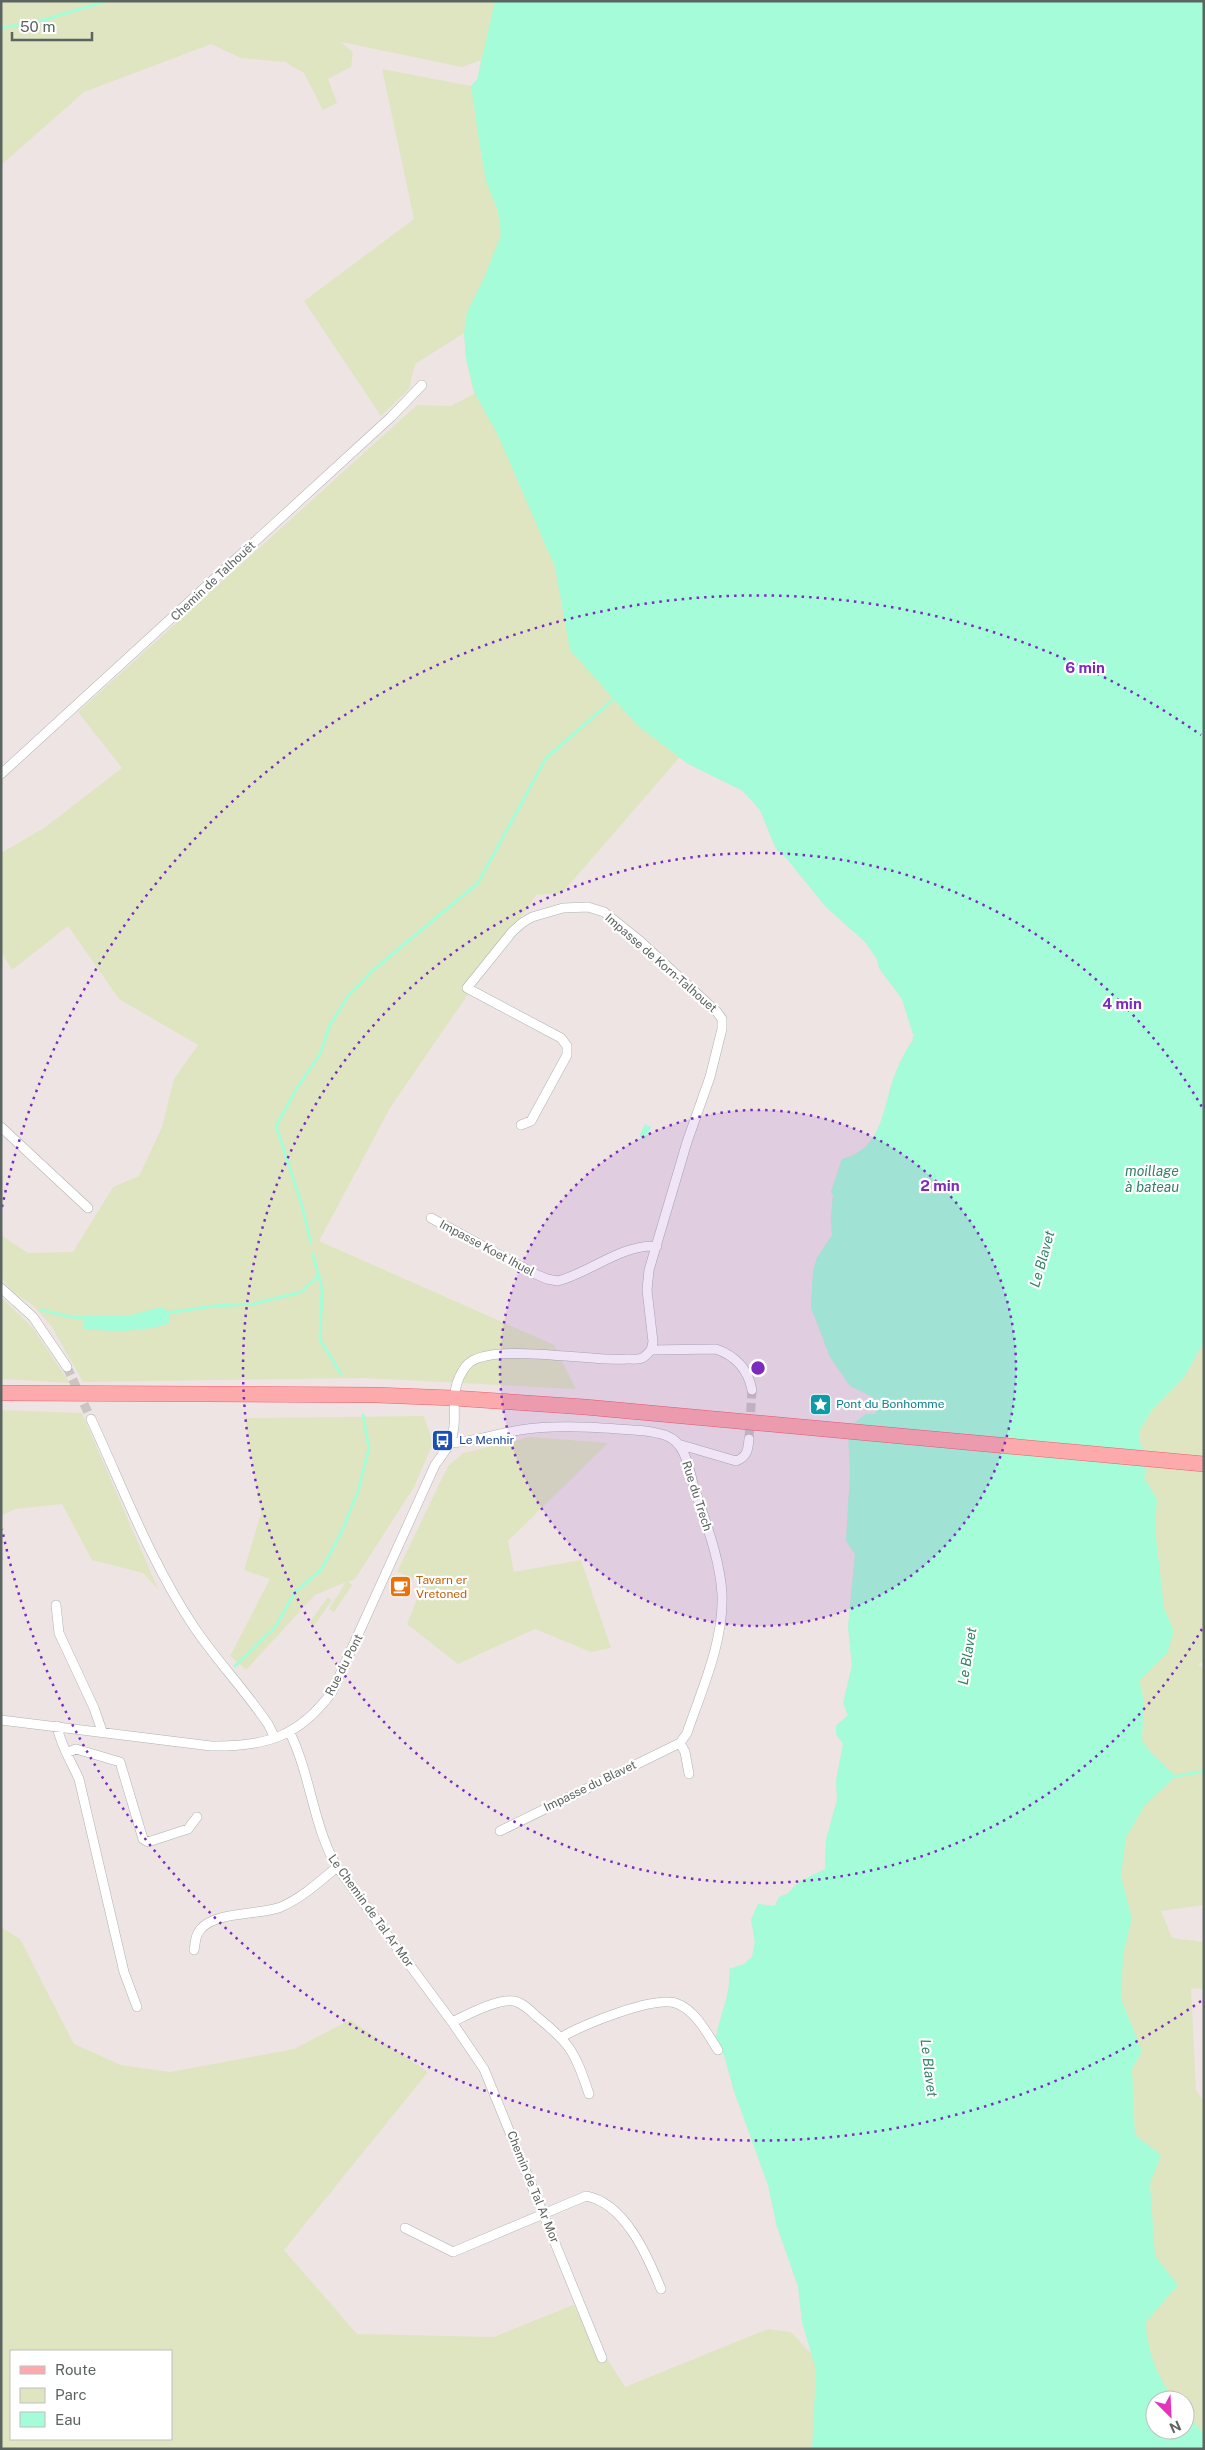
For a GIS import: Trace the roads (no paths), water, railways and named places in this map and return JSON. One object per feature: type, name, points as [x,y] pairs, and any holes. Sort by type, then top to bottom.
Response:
[{"type":"main road","points":[[1,1393],[366,1395],[453,1398],[585,1407],[1200,1463]]},
{"type":"street","name":"Chemin de Talhouët","points":[[1,774],[391,417],[422,385]]},
{"type":"street","name":"Impasse de Korn-Talhouet","points":[[521,1125],[531,1121],[567,1055],[568,1046],[561,1038],[468,988],[512,932],[532,917],[563,908],[588,907],[604,912],[640,941],[718,1012],[722,1019],[722,1029],[710,1076],[649,1270],[647,1290],[653,1342],[651,1350]]},
{"type":"street","points":[[1,1127],[88,1208]]},
{"type":"street","name":"Impasse Koet Ihuel","points":[[430,1218],[548,1280],[558,1281],[568,1278],[623,1252],[644,1245],[657,1246]]},
{"type":"street","points":[[1,1288],[33,1317],[67,1367]]},
{"type":"street","points":[[453,1398],[460,1376],[468,1364],[491,1355],[522,1353],[616,1360],[642,1358],[651,1350],[700,1348],[726,1352],[742,1365],[752,1390]]},
{"type":"street","name":"Rue du Pont","points":[[1,1720],[102,1731],[210,1746],[241,1747],[259,1744],[290,1733],[318,1712],[332,1692],[384,1582],[435,1465],[450,1443],[454,1423],[453,1398]]},
{"type":"street","points":[[91,1419],[149,1544],[178,1600],[194,1627],[268,1724],[275,1738]]},
{"type":"street","name":"Rue du Trech","points":[[450,1443],[466,1443],[517,1430],[581,1426],[666,1435],[678,1444],[687,1462],[709,1533],[719,1573],[722,1608],[712,1656],[688,1733],[680,1742]]},
{"type":"street","points":[[678,1444],[736,1461],[743,1459],[747,1453],[750,1440]]},
{"type":"street","points":[[56,1605],[60,1633],[94,1708],[102,1731]]},
{"type":"street","points":[[57,1726],[59,1740],[68,1752],[79,1778],[124,1972],[137,2006]]},
{"type":"street","name":"Le Chemin de Tal Ar Mor","points":[[290,1733],[301,1756],[326,1847],[337,1867],[452,2022]]},
{"type":"street","points":[[680,1742],[689,1774]]},
{"type":"street","name":"Impasse du Blavet","points":[[500,1831],[680,1742]]},
{"type":"street","points":[[68,1752],[76,1749],[120,1762],[124,1769],[143,1839],[148,1842],[188,1829],[197,1817]]},
{"type":"street","points":[[194,1950],[197,1934],[208,1923],[225,1917],[278,1908],[299,1899],[337,1867]]},
{"type":"street","points":[[452,2022],[501,2002],[513,2001],[523,2005],[562,2037],[577,2058],[589,2094]]},
{"type":"street","points":[[562,2037],[621,2012],[656,2003],[672,2002],[683,2006],[691,2014],[718,2050]]},
{"type":"street","name":"Chemin de Tal Ar Mor","points":[[452,2022],[492,2085],[602,2358]]},
{"type":"street","points":[[405,2228],[453,2252],[586,2196],[600,2201],[631,2230],[646,2253],[661,2289]]},
{"type":"water","points":[[495,1],[1204,1],[1204,1341],[1185,1376],[1152,1410],[1140,1430],[1139,1442],[1148,1463],[1144,1478],[1157,1499],[1155,1529],[1164,1608],[1174,1632],[1167,1653],[1139,1681],[1144,1699],[1142,1740],[1151,1753],[1176,1776],[1145,1805],[1126,1837],[1121,1877],[1132,1918],[1123,1955],[1121,1999],[1142,2051],[1132,2069],[1135,2135],[1161,2155],[1150,2184],[1155,2256],[1178,2285],[1146,2322],[1148,2342],[1154,2363],[1168,2390],[1145,2390],[1145,2440],[1195,2440],[1195,2424],[1204,2434],[1204,2449],[812,2449],[816,2370],[802,2322],[798,2286],[777,2227],[768,2185],[734,2091],[724,2055],[715,2044],[727,1997],[729,1969],[744,1964],[752,1957],[755,1942],[751,1920],[758,1904],[775,1906],[779,1897],[787,1894],[799,1882],[825,1869],[826,1840],[837,1800],[836,1781],[843,1744],[836,1734],[836,1726],[848,1715],[843,1703],[852,1666],[848,1627],[855,1554],[846,1541],[850,1474],[848,1432],[854,1423],[866,1414],[876,1414],[874,1398],[850,1386],[830,1357],[811,1307],[813,1271],[817,1258],[832,1235],[833,1195],[831,1192],[842,1159],[854,1155],[864,1148],[877,1130],[895,1074],[913,1040],[912,1037],[914,1037],[902,999],[879,968],[877,959],[865,942],[826,907],[787,859],[776,849],[760,810],[743,791],[688,764],[637,725],[570,650],[555,567],[497,433],[475,394],[466,359],[464,333],[467,312],[484,278],[501,235],[498,211],[486,181],[480,147],[471,86],[477,80]]},
{"type":"water","points":[[645,1124],[651,1127],[645,1139],[639,1136]]},
{"type":"water","points":[[161,1307],[169,1311],[170,1323],[150,1328],[128,1330],[105,1331],[84,1329],[83,1320],[85,1316],[131,1315]]},
{"type":"waterway","points":[[1,28],[47,19],[106,1]]},
{"type":"waterway","points":[[311,1243],[302,1206],[276,1126],[297,1088],[320,1054],[330,1025],[348,996],[372,971],[478,883],[546,758],[616,697]]},
{"type":"waterway","points":[[313,1255],[322,1288],[320,1340],[341,1374]]},
{"type":"waterway","points":[[167,1313],[213,1306],[253,1304],[301,1292],[318,1276]]},
{"type":"waterway","points":[[41,1310],[71,1317],[87,1318]]},
{"type":"waterway","points":[[235,1666],[276,1626],[295,1592],[321,1570],[341,1533],[358,1491],[369,1448],[363,1415]]},
{"type":"waterway","points":[[1173,1777],[1204,1771]]},
{"type":"tunnel","points":[[67,1367],[91,1419]]},
{"type":"tunnel","points":[[749,1439],[752,1390]]},
{"type":"place","name":"Pont du Bonhomme","points":[[820,1404]]},
{"type":"place","name":"Le Menhir","points":[[443,1440]]},
{"type":"place","name":"Tavarn er Vretoned","points":[[400,1587]]},
{"type":"water label","name":"moillage à bateau","points":[[1152,1180]]},
{"type":"water label","name":"Le Blavet","points":[[1042,1259]]},
{"type":"water label","name":"Le Blavet","points":[[967,1656]]},
{"type":"water label","name":"Le Blavet","points":[[929,2068]]}]
